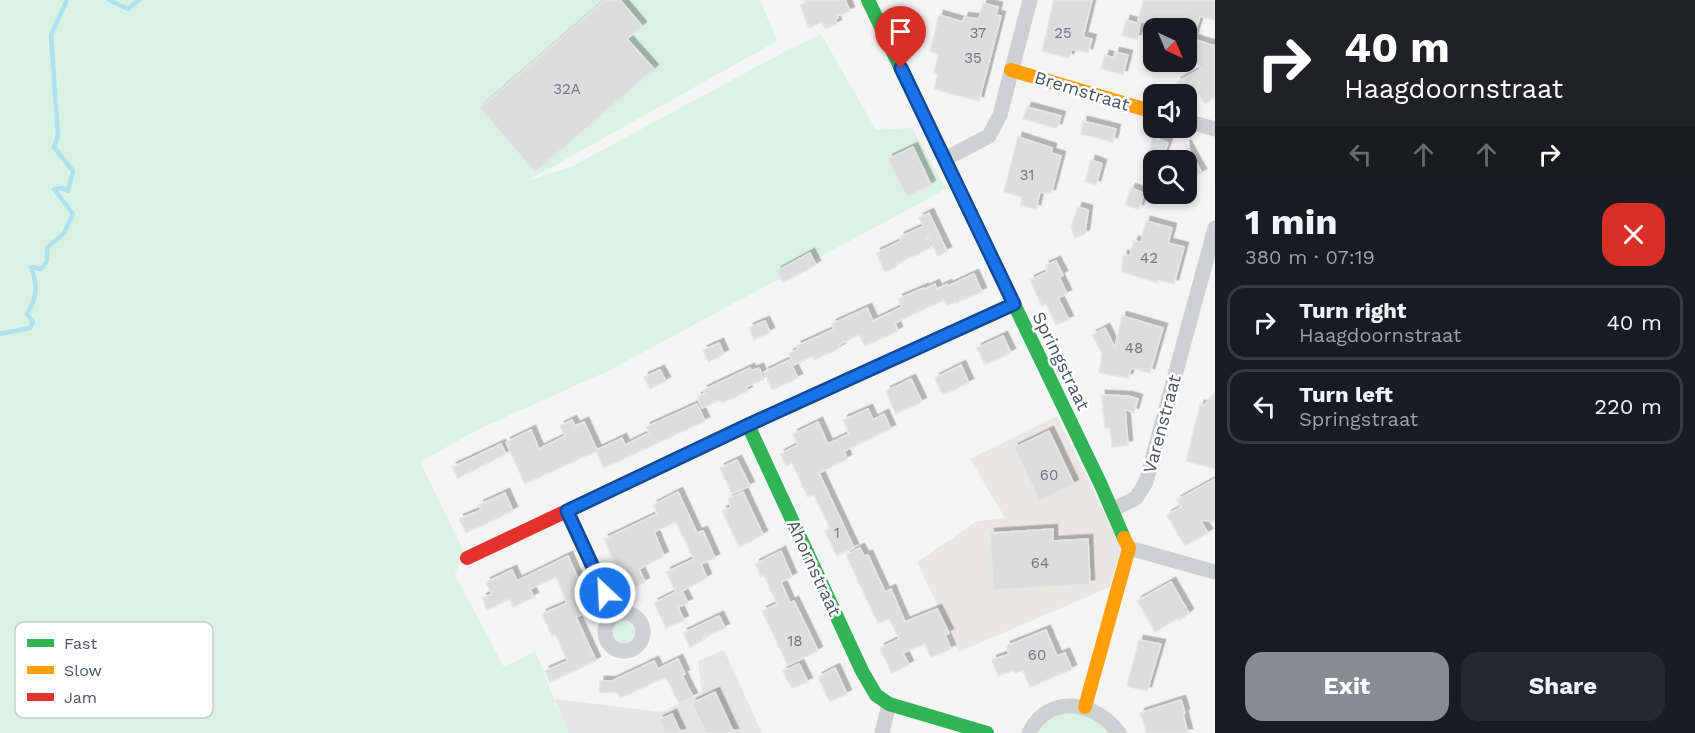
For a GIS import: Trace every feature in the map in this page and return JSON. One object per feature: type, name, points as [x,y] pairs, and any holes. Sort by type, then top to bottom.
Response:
[{"type":"street","name":"Springstraat","points":[[868,0],[1112,510]]},
{"type":"street","points":[[945,159],[988,136],[1000,115],[1030,0]]},
{"type":"street","name":"Bremstraat","points":[[1011,70],[1143,109]]},
{"type":"street","points":[[1197,125],[1215,129]]},
{"type":"street","name":"Varenstraat","points":[[1112,510],[1136,498],[1146,482],[1215,228]]},
{"type":"street","points":[[467,558],[748,425],[1014,304]]},
{"type":"street","name":"Ahornstraat","points":[[748,425],[862,671],[876,695],[889,704]]},
{"type":"street","points":[[1085,707],[1129,548],[1112,510]]},
{"type":"street","points":[[567,511],[615,614]]},
{"type":"street","points":[[1129,548],[1215,572]]},
{"type":"street","points":[[882,733],[889,704],[987,733]]},
{"type":"street","points":[[1029,733],[1042,717],[1055,709],[1070,706],[1085,707],[1106,718],[1119,733]]},
{"type":"shaded area","points":[[1057,416],[1121,548],[1110,587],[959,652],[917,562],[977,521],[1005,518],[970,459]]},
{"type":"shaded area","points":[[724,650],[762,733],[568,733],[555,699],[662,712],[702,693],[698,661]]},
{"type":"green space","points":[[0,0],[760,0],[777,41],[527,181],[573,166],[821,34],[876,130],[912,128],[946,189],[610,370],[479,429],[420,462],[463,550],[455,575],[504,667],[535,651],[568,733],[0,733]]},
{"type":"green space","points":[[624,620],[633,623],[636,632],[633,641],[624,644],[615,641],[612,632],[615,623]]},
{"type":"green space","points":[[1064,712],[1094,716],[1111,733],[1034,733],[1046,720]]},
{"type":"building","points":[[605,0],[620,0],[642,26],[627,39],[654,69],[535,172],[480,108]]},
{"type":"building","points":[[804,0],[845,0],[850,11],[837,16],[838,18],[835,19],[837,24],[825,29],[822,22],[809,28],[800,5],[806,3]]},
{"type":"building","points":[[1054,0],[1092,0],[1083,37],[1092,39],[1088,53],[1072,49],[1069,58],[1042,51]]},
{"type":"building","points":[[1143,0],[1215,0],[1215,20],[1200,16],[1197,26],[1197,18],[1143,18],[1143,22],[1138,21]]},
{"type":"building","points":[[983,3],[998,7],[996,15],[1001,16],[979,101],[934,89],[938,74],[934,72],[939,54],[930,52],[939,15],[963,22],[964,17],[979,19]]},
{"type":"building","points":[[1126,20],[1140,24],[1137,39],[1122,36]]},
{"type":"building","points":[[1197,40],[1215,46],[1215,98],[1205,104],[1197,90],[1197,84],[1178,84],[1177,82],[1201,69],[1197,62]]},
{"type":"building","points":[[1115,52],[1128,55],[1123,75],[1101,68],[1105,55],[1114,58]]},
{"type":"building","points":[[1027,107],[1061,116],[1057,128],[1023,119]]},
{"type":"building","points":[[1083,121],[1116,129],[1113,142],[1081,134]]},
{"type":"building","points":[[1018,137],[1052,148],[1051,153],[1061,156],[1051,194],[1040,192],[1036,209],[1020,205],[1022,197],[1004,192]]},
{"type":"building","points":[[1153,138],[1168,143],[1165,150],[1148,150]]},
{"type":"building","points":[[913,147],[931,185],[907,197],[888,159]]},
{"type":"building","points":[[1091,160],[1102,164],[1096,185],[1085,182]]},
{"type":"building","points":[[1197,164],[1202,173],[1197,176]]},
{"type":"building","points":[[1131,188],[1143,193],[1139,209],[1125,205]]},
{"type":"building","points":[[1078,207],[1088,210],[1085,234],[1075,238],[1071,227]]},
{"type":"building","points":[[929,213],[947,251],[938,256],[928,236],[926,237],[931,248],[896,264],[897,266],[885,272],[876,253],[901,241],[900,237],[924,226],[919,218]]},
{"type":"building","points":[[1146,221],[1172,228],[1168,243],[1184,247],[1174,284],[1158,280],[1158,283],[1122,272],[1123,255],[1130,256],[1134,241],[1141,242]]},
{"type":"building","points":[[810,253],[816,265],[783,283],[777,271]]},
{"type":"building","points":[[1056,261],[1063,275],[1059,277],[1067,294],[1058,298],[1069,320],[1056,325],[1046,304],[1042,306],[1030,280],[1047,272],[1045,266]]},
{"type":"building","points":[[974,274],[982,292],[947,306],[944,300],[920,311],[895,323],[898,331],[865,346],[859,335],[838,345],[840,348],[814,360],[813,356],[794,365],[789,354],[798,349],[797,346],[834,329],[832,324],[867,308],[873,321],[902,307],[898,299],[935,284],[937,289],[947,284],[948,286]]},
{"type":"building","points":[[1122,316],[1163,328],[1150,373],[1131,368],[1128,378],[1099,373],[1102,353],[1092,335],[1105,328],[1115,348]]},
{"type":"building","points":[[765,321],[770,332],[754,340],[749,328]]},
{"type":"building","points":[[1003,336],[1011,353],[985,365],[977,348]]},
{"type":"building","points":[[719,343],[724,354],[709,362],[703,350]]},
{"type":"building","points":[[789,360],[798,378],[772,390],[764,372]]},
{"type":"building","points":[[961,365],[969,383],[943,395],[935,378]]},
{"type":"building","points":[[750,368],[751,371],[759,368],[764,379],[746,387],[748,391],[722,403],[720,400],[702,408],[697,397],[705,393],[703,390]]},
{"type":"building","points":[[660,370],[666,381],[650,389],[644,377]]},
{"type":"building","points":[[911,379],[922,402],[896,414],[886,391]]},
{"type":"building","points":[[1215,394],[1215,469],[1186,461],[1200,405],[1203,406]]},
{"type":"building","points":[[1101,395],[1128,396],[1138,399],[1134,413],[1125,409],[1128,445],[1112,447],[1110,428],[1105,428]]},
{"type":"building","points":[[697,404],[705,421],[604,468],[596,451],[525,484],[506,442],[531,430],[539,449],[565,436],[560,426],[572,420],[575,426],[584,422],[597,450],[622,438],[625,445],[649,433],[646,427]]},
{"type":"building","points":[[868,409],[873,420],[884,414],[891,429],[844,451],[847,459],[819,473],[854,548],[837,556],[825,531],[830,528],[814,495],[808,497],[792,463],[786,466],[780,454],[798,445],[793,434],[818,422],[828,444],[849,434],[843,420]]},
{"type":"building","points":[[1049,431],[1074,484],[1040,501],[1014,448]]},
{"type":"building","points":[[501,444],[506,454],[458,478],[452,467]]},
{"type":"building","points":[[737,460],[750,486],[732,494],[720,468]]},
{"type":"building","points":[[1215,479],[1215,522],[1200,520],[1208,533],[1185,546],[1167,515],[1181,507],[1177,500]]},
{"type":"building","points":[[678,492],[697,533],[703,531],[715,558],[701,564],[707,578],[682,591],[688,603],[678,607],[684,620],[666,628],[654,603],[676,592],[666,572],[694,559],[676,522],[654,532],[664,556],[639,569],[645,582],[628,590],[604,539],[657,514],[653,505]]},
{"type":"building","points":[[743,492],[763,535],[739,547],[722,511],[731,507],[728,499]]},
{"type":"building","points":[[505,493],[513,511],[466,533],[459,519],[481,510],[479,505]]},
{"type":"building","points":[[1053,529],[1053,541],[1088,539],[1090,584],[993,590],[990,533]]},
{"type":"building","points":[[860,548],[864,556],[868,555],[885,592],[891,589],[905,622],[937,609],[949,633],[945,635],[951,649],[931,657],[925,643],[903,653],[909,665],[892,673],[880,648],[899,639],[889,618],[878,623],[846,555]]},
{"type":"building","points":[[781,551],[792,577],[781,582],[790,603],[794,601],[818,651],[788,665],[762,611],[777,604],[764,575],[761,577],[755,564]]},
{"type":"building","points":[[568,556],[592,610],[576,617],[596,661],[550,682],[545,671],[568,661],[555,634],[552,636],[542,614],[567,603],[556,577],[530,589],[534,597],[513,607],[510,599],[487,610],[482,598],[492,594],[486,582],[512,570],[517,581]]},
{"type":"building","points":[[1171,582],[1189,613],[1179,621],[1177,619],[1155,632],[1137,601]]},
{"type":"building","points":[[719,616],[725,628],[690,647],[683,633]]},
{"type":"building","points":[[1046,630],[1057,656],[1065,653],[1072,669],[1030,687],[1023,670],[1015,673],[1014,670],[998,676],[992,660],[1009,654],[1006,646]]},
{"type":"building","points":[[1139,640],[1161,644],[1147,691],[1127,686]]},
{"type":"building","points":[[678,659],[685,674],[682,675],[693,697],[679,703],[666,677],[620,698],[619,693],[599,692],[600,681],[612,681],[654,661],[658,669]]},
{"type":"building","points":[[799,664],[808,682],[792,688],[783,671]]},
{"type":"building","points":[[835,668],[847,694],[830,702],[818,677]]},
{"type":"building","points":[[715,692],[734,733],[706,733],[692,703]]},
{"type":"building","points":[[1181,700],[1188,733],[1147,733],[1140,713]]},
{"type":"building","points":[[672,714],[681,733],[665,733],[659,720]]},
{"type":"waterway","points":[[0,334],[30,328],[33,322],[27,314],[36,291],[31,267],[41,269],[47,261],[47,248],[64,233],[73,214],[54,189],[62,188],[68,191],[73,171],[54,147],[58,136],[51,35],[67,0]]},
{"type":"waterway","points":[[109,0],[128,9],[139,0]]},
{"type":"traffic: fast","points":[[868,0],[1101,485],[1124,538]]},
{"type":"traffic: fast","points":[[772,414],[1014,304]]},
{"type":"traffic: fast","points":[[748,425],[862,671],[876,695],[889,704],[987,733]]},
{"type":"traffic: slow","points":[[1011,70],[1143,109]]},
{"type":"traffic: slow","points":[[1085,707],[1129,548],[1124,538]]},
{"type":"traffic: jam","points":[[467,558],[772,414]]},
{"type":"route","points":[[605,593],[567,511],[748,425],[1014,304],[901,68]]}]
